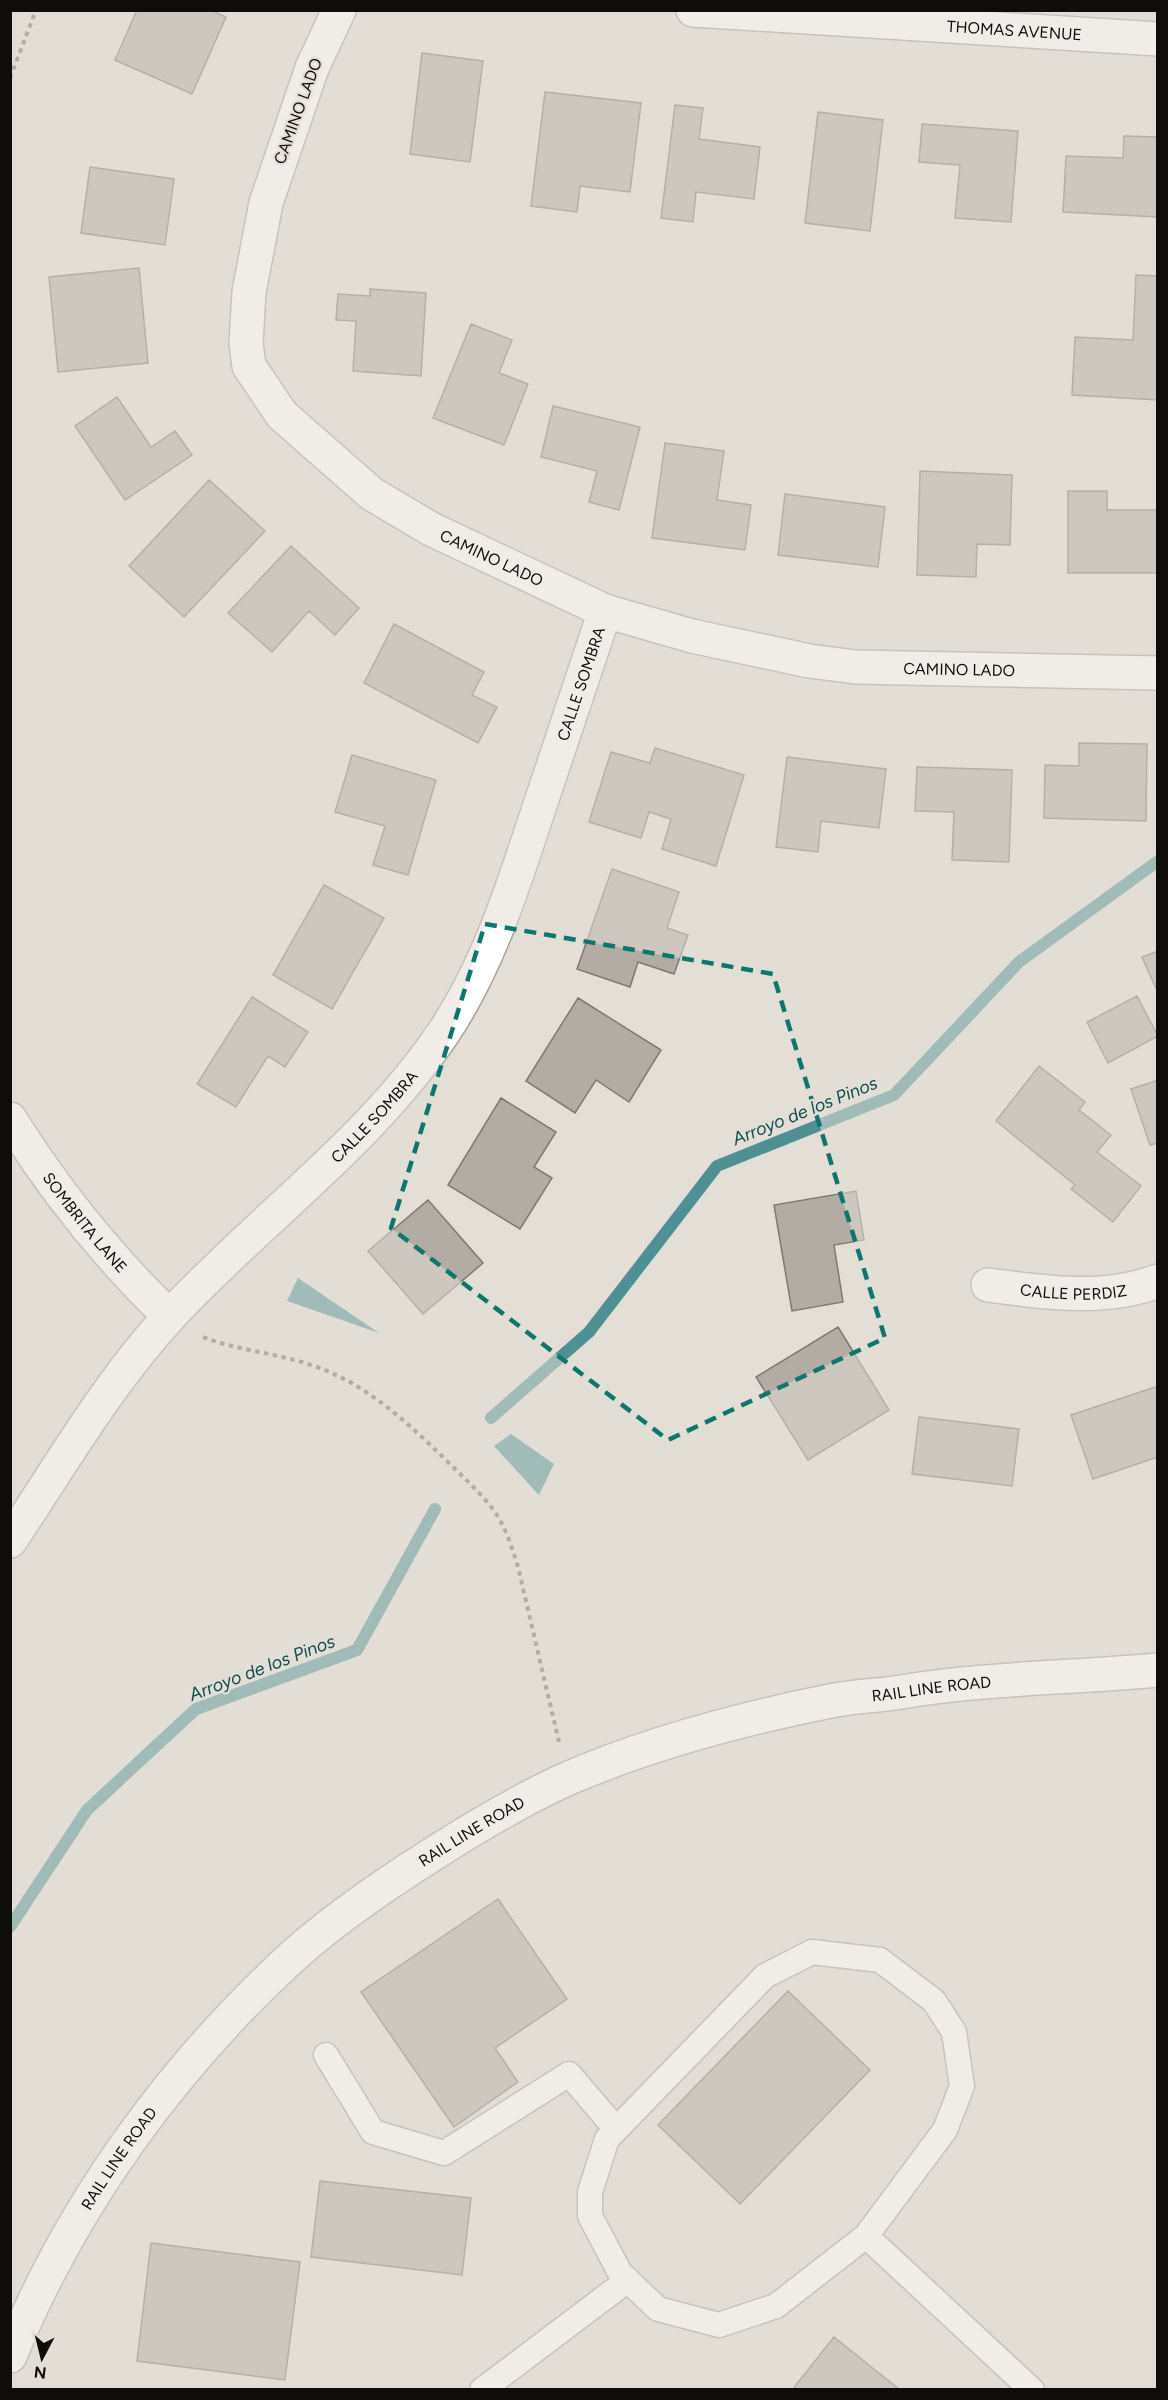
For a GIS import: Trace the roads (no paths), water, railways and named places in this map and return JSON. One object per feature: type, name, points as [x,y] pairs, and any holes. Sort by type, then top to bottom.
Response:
[{"type":"street","name":"CAMINO LADO","points":[[339,10],[312,69],[266,203],[249,292],[246,343],[249,366],[282,415],[372,494],[431,529],[605,611],[692,636],[809,661],[856,667],[1158,673]]},
{"type":"street","name":"THOMAS AVENUE","points":[[693,10],[1158,39]]},
{"type":"street","name":"CALLE SOMBRA","points":[[10,1541],[120,1377],[169,1316],[318,1176],[363,1130],[409,1081],[446,1029],[476,975],[503,916],[605,611]]},
{"type":"street","name":"SOMBRITA LANE","points":[[10,1119],[36,1160],[74,1210],[115,1260],[169,1316]]},
{"type":"street","name":"CALLE PERDIZ","points":[[988,1285],[1064,1295],[1137,1289],[1158,1281]]},
{"type":"street","name":"RAIL LINE ROAD","points":[[11,2352],[56,2259],[93,2195],[136,2131],[189,2064],[232,2016],[294,1956],[350,1911],[412,1867],[463,1835],[515,1805],[568,1779],[685,1736],[835,1700],[994,1682],[1158,1670]]},
{"type":"lane","points":[[812,1952],[880,1960],[934,2001],[954,2032],[962,2086],[945,2130],[866,2236],[776,2306],[719,2325],[658,2309],[620,2273],[590,2216],[590,2192],[606,2139],[765,1976],[812,1952]]},
{"type":"lane","points":[[326,2055],[373,2132],[444,2153],[569,2074],[616,2129]]},
{"type":"lane","points":[[866,2236],[1032,2390]]},
{"type":"lane","points":[[482,2390],[628,2280]]},
{"type":"water","points":[[298,1278],[379,1333],[287,1301]]},
{"type":"water","points":[[511,1434],[554,1464],[539,1495],[494,1446]]},
{"type":"waterway","name":"Arroyo de los Pinos","points":[[491,1418],[589,1332],[717,1166],[894,1095],[1019,962],[1158,861]]},
{"type":"waterway","name":"Arroyo de los Pinos","points":[[10,1927],[87,1810],[196,1709],[357,1650],[435,1509]]}]
